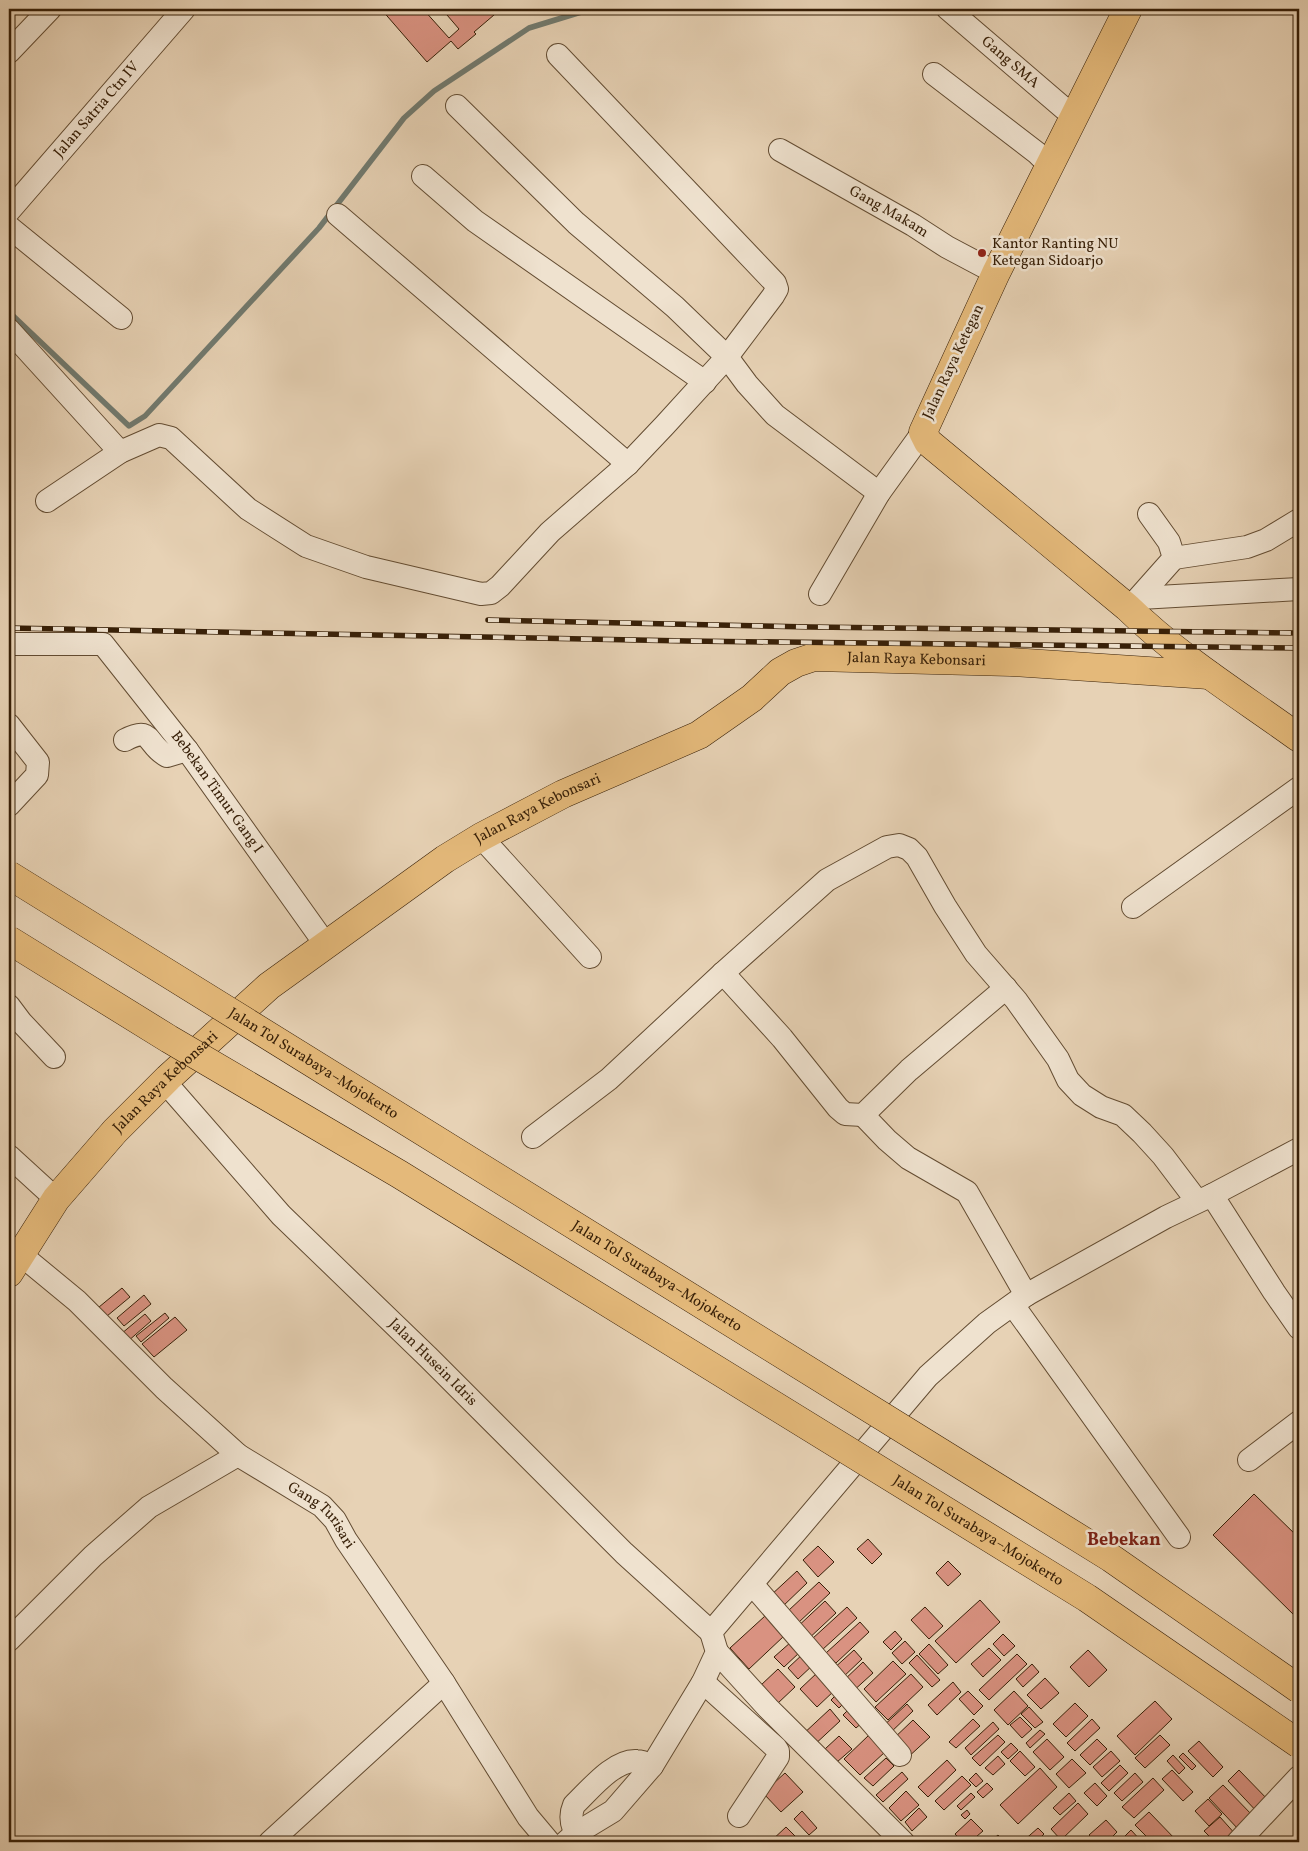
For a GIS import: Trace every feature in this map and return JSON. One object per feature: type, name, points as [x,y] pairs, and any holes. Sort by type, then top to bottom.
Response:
[{"type":"main road","name":"Jalan Raya Ketegan","points":[[1128,9],[996,273],[923,432],[928,442],[1134,603],[1151,631],[1299,740]]},
{"type":"main road","name":"Jalan Raya Kebonsari","points":[[15,1264],[56,1199],[114,1131],[269,986],[445,859],[481,837],[563,794],[699,735],[752,698],[780,672],[796,663],[814,657],[1011,662],[1213,678]]},
{"type":"main road","name":"Jalan Tol Surabaya–Mojokerto","points":[[9,875],[1111,1558],[1299,1689]]},
{"type":"main road","name":"Jalan Tol Surabaya–Mojokerto","points":[[9,940],[169,1039],[399,1174],[1087,1598],[1299,1744]]},
{"type":"street","points":[[9,52],[50,9]]},
{"type":"street","name":"Jalan Satria Ctn IV","points":[[9,211],[184,9]]},
{"type":"street","name":"Gang SMA","points":[[948,9],[1074,117]]},
{"type":"street","points":[[46,501],[120,452],[159,435],[171,438],[248,509],[306,546],[366,567],[481,594],[491,593],[500,586],[550,532],[628,464],[705,382],[727,357],[777,289],[775,283],[558,55]]},
{"type":"street","points":[[934,74],[1037,153],[1049,165]]},
{"type":"street","points":[[457,106],[576,223],[675,307],[727,357],[747,384],[775,415],[879,493]]},
{"type":"street","name":"Gang Makam","points":[[780,150],[913,225],[947,247],[996,273]]},
{"type":"street","points":[[423,176],[475,221],[705,382]]},
{"type":"street","points":[[338,216],[628,464]]},
{"type":"street","points":[[9,226],[121,318]]},
{"type":"street","points":[[9,330],[120,452]]},
{"type":"street","points":[[820,594],[879,493],[923,432]]},
{"type":"street","points":[[1149,514],[1169,542],[1174,558]]},
{"type":"street","points":[[1134,603],[1174,558],[1247,547],[1266,540],[1299,520]]},
{"type":"street","points":[[1134,603],[1299,589]]},
{"type":"street","name":"Bebekan Timur Gang I","points":[[9,644],[103,644],[187,750],[326,945]]},
{"type":"street","points":[[9,725],[38,762],[39,769],[38,775],[9,805]]},
{"type":"street","points":[[125,740],[137,734],[146,735],[161,753],[166,756],[187,750]]},
{"type":"street","points":[[1133,907],[1299,788]]},
{"type":"street","points":[[481,837],[590,957]]},
{"type":"street","points":[[534,1137],[609,1079],[827,880],[887,847],[899,845],[909,848],[917,857],[945,906],[976,954],[1006,988],[1058,1059],[1068,1080],[1082,1095],[1101,1106],[1123,1115],[1204,1198],[1299,1328]]},
{"type":"street","points":[[723,973],[782,1038],[838,1108],[845,1114],[864,1115],[887,1140],[908,1158],[967,1192],[1020,1300],[1179,1537]]},
{"type":"street","points":[[864,1115],[909,1070],[1006,988]]},
{"type":"street","points":[[9,1006],[21,1022],[54,1057]]},
{"type":"street","name":"Jalan Husein Idris","points":[[165,1082],[282,1215],[429,1358],[714,1642],[768,1708],[903,1842]]},
{"type":"street","points":[[652,1766],[638,1761],[627,1762],[613,1768],[574,1805],[571,1812],[571,1820],[574,1840],[613,1811],[652,1766],[703,1682],[714,1642],[752,1584],[928,1376],[987,1323],[1020,1300],[1166,1217],[1299,1149]]},
{"type":"street","points":[[9,1156],[56,1199]]},
{"type":"street","name":"Gang Turisari","points":[[15,1264],[77,1301],[164,1388],[238,1455],[322,1506],[335,1520],[346,1540],[444,1683],[528,1817],[549,1842]]},
{"type":"street","points":[[1249,1460],[1299,1422]]},
{"type":"street","points":[[9,1640],[93,1556],[149,1507],[238,1455]]},
{"type":"street","points":[[752,1584],[900,1755]]},
{"type":"street","points":[[703,1682],[778,1751],[778,1758],[739,1816]]},
{"type":"street","points":[[270,1842],[444,1683]]},
{"type":"street","points":[[1238,1842],[1299,1777]]},
{"type":"building","points":[[381,9],[423,9],[449,38],[459,29],[447,15],[454,9],[501,9],[474,32],[476,34],[458,49],[451,41],[427,62]]},
{"type":"building","points":[[122,1288],[130,1297],[101,1321],[93,1312]]},
{"type":"building","points":[[144,1295],[151,1304],[124,1326],[117,1318]]},
{"type":"building","points":[[165,1313],[169,1318],[141,1342],[136,1336]]},
{"type":"building","points":[[145,1314],[151,1321],[127,1342],[121,1334]]},
{"type":"building","points":[[175,1317],[187,1330],[154,1357],[142,1344]]},
{"type":"building","points":[[1254,1494],[1299,1538],[1299,1620],[1213,1535]]},
{"type":"building","points":[[868,1539],[882,1554],[872,1564],[857,1549]]},
{"type":"building","points":[[818,1546],[834,1562],[818,1577],[803,1560]]},
{"type":"building","points":[[948,1561],[961,1574],[948,1586],[936,1573]]},
{"type":"building","points":[[797,1571],[807,1583],[781,1608],[770,1596]]},
{"type":"building","points":[[819,1582],[830,1593],[798,1623],[788,1611]]},
{"type":"building","points":[[980,1600],[1000,1622],[956,1663],[935,1641]]},
{"type":"building","points":[[825,1601],[836,1613],[805,1642],[794,1630]]},
{"type":"building","points":[[847,1607],[857,1618],[822,1650],[812,1639]]},
{"type":"building","points":[[925,1607],[943,1626],[929,1639],[911,1620]]},
{"type":"building","points":[[765,1616],[784,1636],[749,1669],[730,1648]]},
{"type":"building","points":[[860,1622],[869,1632],[836,1663],[826,1653]]},
{"type":"building","points":[[895,1631],[902,1639],[891,1650],[883,1642]]},
{"type":"building","points":[[1003,1634],[1015,1646],[1004,1656],[993,1644]]},
{"type":"building","points":[[905,1641],[915,1652],[902,1664],[892,1653]]},
{"type":"building","points":[[791,1642],[800,1652],[784,1667],[774,1657]]},
{"type":"building","points":[[929,1644],[948,1665],[938,1674],[919,1654]]},
{"type":"building","points":[[989,1648],[1001,1660],[983,1677],[971,1664]]},
{"type":"building","points":[[854,1650],[862,1659],[840,1680],[832,1670]]},
{"type":"building","points":[[1088,1650],[1107,1670],[1089,1687],[1070,1667]]},
{"type":"building","points":[[804,1653],[814,1664],[798,1679],[788,1668]]},
{"type":"building","points":[[1017,1654],[1027,1664],[989,1700],[979,1690]]},
{"type":"building","points":[[917,1655],[940,1680],[932,1687],[909,1663]]},
{"type":"building","points":[[893,1661],[906,1674],[876,1702],[864,1689]]},
{"type":"building","points":[[863,1662],[873,1673],[851,1693],[842,1682]]},
{"type":"building","points":[[1032,1664],[1039,1672],[1023,1687],[1016,1679]]},
{"type":"building","points":[[778,1669],[795,1687],[777,1704],[760,1686]]},
{"type":"building","points":[[818,1672],[835,1690],[817,1707],[800,1689]]},
{"type":"building","points":[[911,1674],[923,1687],[888,1720],[875,1707]]},
{"type":"building","points":[[1045,1678],[1059,1693],[1041,1709],[1027,1695]]},
{"type":"building","points":[[953,1682],[961,1692],[937,1715],[928,1705]]},
{"type":"building","points":[[968,1691],[983,1706],[974,1715],[959,1699]]},
{"type":"building","points":[[1014,1691],[1028,1706],[1008,1725],[994,1710]]},
{"type":"building","points":[[838,1693],[846,1701],[839,1708],[831,1700]]},
{"type":"building","points":[[1155,1701],[1172,1719],[1135,1755],[1117,1736]]},
{"type":"building","points":[[1075,1703],[1088,1716],[1066,1737],[1053,1724]]},
{"type":"building","points":[[907,1704],[913,1711],[888,1735],[881,1728]]},
{"type":"building","points":[[851,1707],[864,1721],[856,1728],[843,1715]]},
{"type":"building","points":[[1029,1707],[1043,1722],[1035,1728],[1021,1714]]},
{"type":"building","points":[[830,1709],[840,1721],[812,1747],[801,1736]]},
{"type":"building","points":[[1020,1717],[1032,1729],[1022,1738],[1010,1725]]},
{"type":"building","points":[[973,1719],[980,1726],[956,1748],[949,1742]]},
{"type":"building","points":[[1092,1719],[1100,1728],[1075,1751],[1067,1743]]},
{"type":"building","points":[[913,1720],[930,1737],[906,1759],[890,1742]]},
{"type":"building","points":[[993,1722],[999,1729],[971,1755],[965,1748]]},
{"type":"building","points":[[1040,1730],[1045,1734],[1030,1748],[1026,1743]]},
{"type":"building","points":[[869,1735],[885,1752],[860,1775],[844,1759]]},
{"type":"building","points":[[998,1735],[1005,1742],[980,1766],[972,1758]]},
{"type":"building","points":[[1160,1735],[1170,1745],[1145,1768],[1135,1758]]},
{"type":"building","points":[[839,1736],[852,1749],[837,1762],[825,1749]]},
{"type":"building","points":[[1047,1739],[1064,1757],[1050,1770],[1033,1752]]},
{"type":"building","points":[[1097,1739],[1107,1749],[1090,1765],[1080,1755]]},
{"type":"building","points":[[1199,1741],[1223,1767],[1213,1777],[1188,1751]]},
{"type":"building","points":[[1011,1743],[1018,1750],[1008,1759],[1001,1752]]},
{"type":"building","points":[[1020,1751],[1035,1767],[1025,1776],[1010,1761]]},
{"type":"building","points":[[1111,1751],[1120,1761],[1102,1777],[1093,1767]]},
{"type":"building","points":[[1183,1753],[1196,1766],[1192,1770],[1179,1757]]},
{"type":"building","points":[[1173,1755],[1185,1768],[1179,1774],[1167,1761]]},
{"type":"building","points":[[998,1756],[1005,1764],[993,1775],[985,1768]]},
{"type":"building","points":[[886,1758],[894,1766],[873,1786],[864,1778]]},
{"type":"building","points":[[1072,1759],[1086,1773],[1069,1788],[1056,1774]]},
{"type":"building","points":[[947,1760],[956,1770],[928,1797],[918,1787]]},
{"type":"building","points":[[1120,1765],[1128,1773],[1109,1791],[1101,1783]]},
{"type":"building","points":[[1040,1768],[1057,1787],[1018,1824],[1000,1805]]},
{"type":"building","points":[[1172,1770],[1193,1792],[1183,1801],[1162,1779]]},
{"type":"building","points":[[1239,1770],[1272,1804],[1260,1815],[1228,1781]]},
{"type":"building","points":[[902,1772],[908,1779],[883,1802],[876,1795]]},
{"type":"building","points":[[785,1773],[803,1792],[781,1812],[763,1793]]},
{"type":"building","points":[[976,1773],[983,1781],[976,1787],[969,1780]]},
{"type":"building","points":[[1135,1773],[1143,1782],[1122,1801],[1114,1793]]},
{"type":"building","points":[[962,1776],[971,1785],[944,1810],[935,1801]]},
{"type":"building","points":[[1153,1778],[1164,1790],[1134,1818],[1122,1807]]},
{"type":"building","points":[[987,1783],[993,1789],[983,1798],[977,1792]]},
{"type":"building","points":[[1095,1783],[1107,1796],[1097,1806],[1084,1793]]},
{"type":"building","points":[[1223,1785],[1253,1816],[1239,1830],[1209,1798]]},
{"type":"building","points":[[906,1791],[919,1805],[901,1821],[889,1808]]},
{"type":"building","points":[[971,1793],[975,1797],[961,1810],[957,1806]]},
{"type":"building","points":[[1069,1793],[1076,1801],[1060,1815],[1053,1808]]},
{"type":"building","points":[[1208,1799],[1222,1814],[1209,1826],[1195,1811]]},
{"type":"building","points":[[1078,1803],[1088,1814],[1061,1840],[1051,1829]]},
{"type":"building","points":[[919,1808],[927,1817],[912,1831],[905,1822]]},
{"type":"building","points":[[967,1810],[970,1814],[965,1819],[961,1815]]},
{"type":"building","points":[[802,1811],[817,1828],[809,1835],[794,1819]]},
{"type":"building","points":[[1149,1812],[1177,1841],[1152,1842],[1135,1825]]},
{"type":"building","points":[[1220,1817],[1237,1836],[1230,1842],[1215,1842],[1204,1831]]},
{"type":"building","points":[[971,1819],[983,1831],[970,1842],[962,1842],[955,1834]]},
{"type":"building","points":[[1106,1820],[1117,1832],[1107,1842],[1096,1842],[1089,1835]]},
{"type":"building","points":[[786,1827],[801,1842],[770,1842]]},
{"type":"building","points":[[1038,1828],[1044,1834],[1036,1842],[1022,1842]]},
{"type":"building","points":[[1131,1830],[1142,1842],[1124,1842],[1122,1839]]},
{"type":"building","points":[[998,1835],[1005,1842],[995,1842],[992,1840]]},
{"type":"waterway","points":[[9,312],[129,426],[145,416],[319,228],[404,118],[434,91],[529,28],[591,9]]},
{"type":"railway","points":[[488,620],[811,627],[1299,633]]},
{"type":"railway","points":[[9,628],[687,641],[1299,648]]},
{"type":"place","name":"Kantor Ranting NU Ketegan Sidoarjo","points":[[982,253]]},
{"type":"district","name":"Bebekan","points":[[1124,1540]]}]
